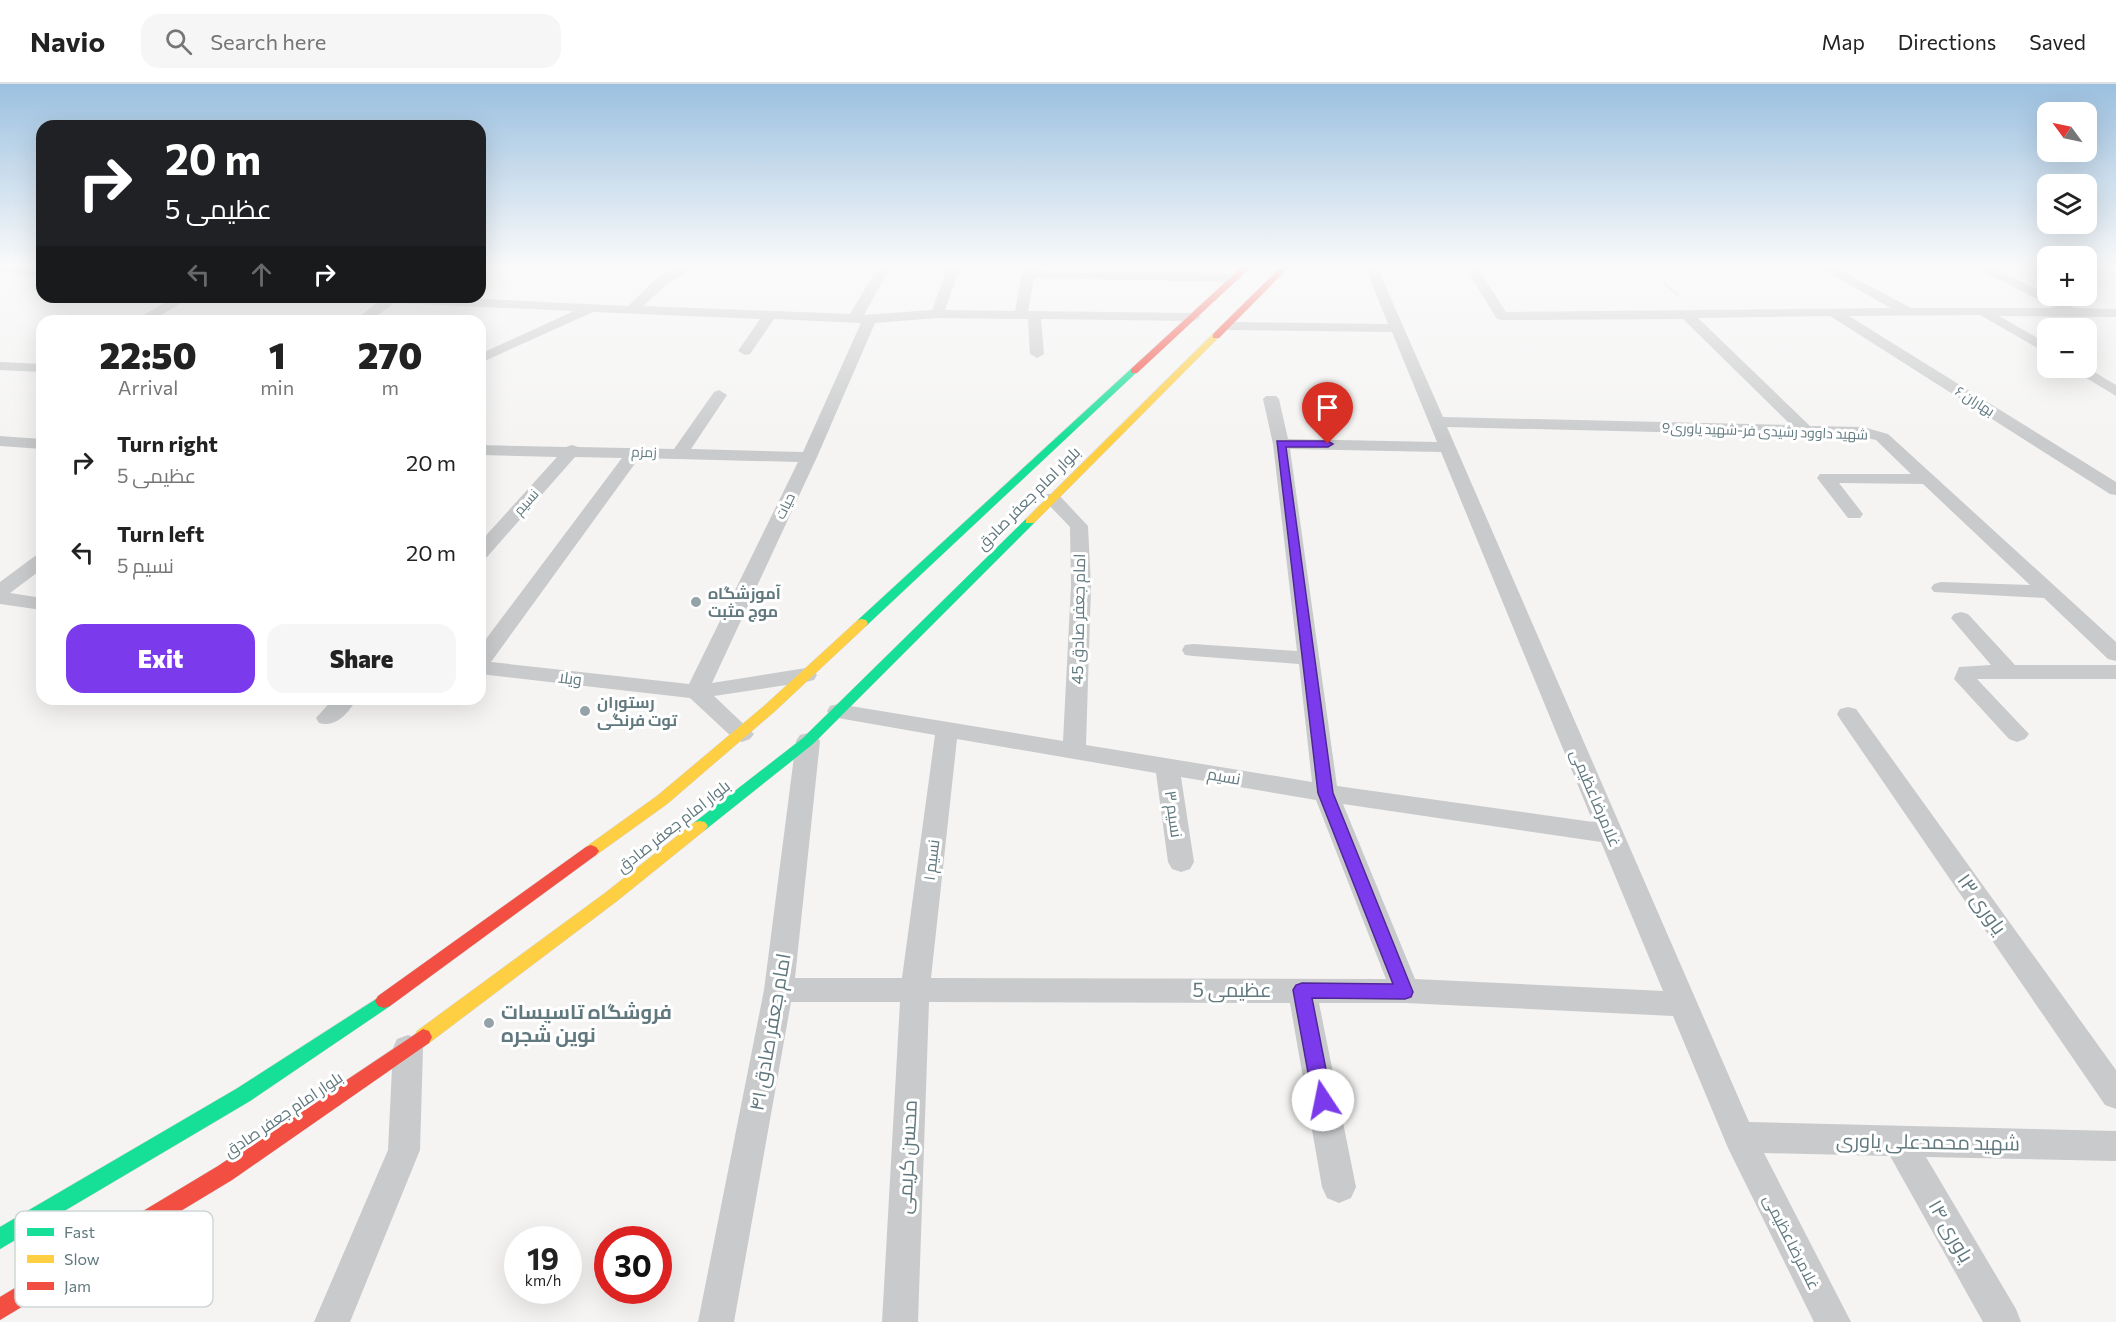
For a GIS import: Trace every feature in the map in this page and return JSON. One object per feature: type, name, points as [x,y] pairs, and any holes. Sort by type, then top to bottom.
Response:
[{"type":"main road","name":"بلوار امام جعفر صادق","points":[[48,1211],[168,1141],[349,1026],[652,807],[742,734],[1070,432],[1097,422],[1187,325]]},
{"type":"main road","name":"بلوار امام جعفر صادق","points":[[162,1211],[225,1173],[408,1048],[611,897],[808,741],[1227,326]]},
{"type":"main road","points":[[1105,445],[1105,435],[1097,422],[1115,421],[1135,416]]},
{"type":"main road","name":"بلوار امام جعفر صادق","points":[[0,1239],[15,1230]]},
{"type":"main road","name":"بلوار امام جعفر صادق","points":[[0,1309],[15,1300]]},
{"type":"street","points":[[486,356],[555,325]]},
{"type":"street","points":[[745,351],[763,325]]},
{"type":"street","name":"حیات","points":[[696,692],[809,457],[860,325]]},
{"type":"street","points":[[1030,325],[1037,354]]},
{"type":"street","points":[[1703,325],[1807,432]]},
{"type":"street","name":"بهاران ۶","points":[[1853,325],[2116,490]]},
{"type":"street","points":[[2005,325],[2037,344]]},
{"type":"street","points":[[1227,326],[1397,327]]},
{"type":"street","name":"غلامرضاعظیمی","points":[[1397,327],[1739,1137],[1833,1322]]},
{"type":"street","points":[[0,366],[36,368]]},
{"type":"street","points":[[2094,378],[2116,391]]},
{"type":"street","points":[[680,453],[718,395]]},
{"type":"street","points":[[1271,399],[1281,444],[1326,793],[1405,992]]},
{"type":"street","name":"شهید داوود رشیدی فر-شهید یاوری9","points":[[1437,422],[1863,432],[1882,437],[2116,654]]},
{"type":"street","points":[[0,441],[36,444]]},
{"type":"street","points":[[1281,444],[1447,447]]},
{"type":"street","name":"زمزم","points":[[486,450],[572,450],[809,457]]},
{"type":"street","name":"نسیم","points":[[486,546],[572,450]]},
{"type":"street","points":[[486,654],[635,452]]},
{"type":"street","points":[[1854,514],[1826,478],[1929,479]]},
{"type":"street","name":"امام جعفر صادق 45","points":[[1052,498],[1079,526],[1081,586],[1074,750]]},
{"type":"street","points":[[18,599],[36,570]]},
{"type":"street","points":[[1941,588],[2051,592]]},
{"type":"street","points":[[1961,618],[2008,672]]},
{"type":"street","points":[[1193,650],[1308,658]]},
{"type":"street","name":"ویلا","points":[[486,668],[696,692],[806,675]]},
{"type":"street","points":[[2017,734],[1964,675],[1967,672],[2116,672]]},
{"type":"street","points":[[696,692],[742,734]]},
{"type":"street","points":[[327,718],[340,705]]},
{"type":"street","name":"نسیم","points":[[838,711],[1326,793],[1611,834]]},
{"type":"street","name":"یاوری ۱۳","points":[[1848,714],[2116,1095]]},
{"type":"street","name":"نسیم ۱","points":[[915,991],[946,729]]},
{"type":"street","name":"امام جعفر صادق ۴۱","points":[[716,1322],[779,990],[808,741]]},
{"type":"street","name":"نسیم ۳","points":[[1167,766],[1181,862]]},
{"type":"street","name":"عظیمی 5","points":[[779,990],[1302,990],[1683,1004]]},
{"type":"street","points":[[1302,990],[1339,1187]]},
{"type":"street","name":"محسن کریمی","points":[[900,1322],[915,991]]},
{"type":"street","points":[[332,1322],[404,1150],[408,1048]]},
{"type":"street","name":"شهید محمدعلی یاوری","points":[[1739,1137],[2116,1146]]},
{"type":"street","name":"یاوری ۱۴","points":[[1899,1141],[2002,1322]]},
{"type":"traffic: fast","points":[[862,623],[1134,371]]},
{"type":"traffic: fast","points":[[700,826],[808,741],[1030,521]]},
{"type":"traffic: fast","points":[[48,1211],[291,1065],[384,1001]]},
{"type":"traffic: fast","points":[[0,1239],[15,1230]]},
{"type":"traffic: slow","points":[[1030,521],[1216,336]]},
{"type":"traffic: slow","points":[[591,851],[662,800],[769,709],[862,623]]},
{"type":"traffic: slow","points":[[423,1037],[611,897],[700,826]]},
{"type":"traffic: jam","points":[[1134,371],[1184,325]]},
{"type":"traffic: jam","points":[[1216,336],[1227,325]]},
{"type":"traffic: jam","points":[[384,1001],[591,851]]},
{"type":"traffic: jam","points":[[162,1211],[225,1173],[423,1037]]},
{"type":"traffic: jam","points":[[0,1309],[15,1300]]},
{"type":"place","name":"آموزشگاه موج مثبت","points":[[696,602]]},
{"type":"place","name":"رستوران توت فرنگی","points":[[585,711]]},
{"type":"place","name":"فروشگاه تاسیسات نوین شجره","points":[[489,1023]]},
{"type":"route","points":[[1323,1100],[1302,990],[1405,992],[1326,793],[1281,444],[1328,444]]}]
